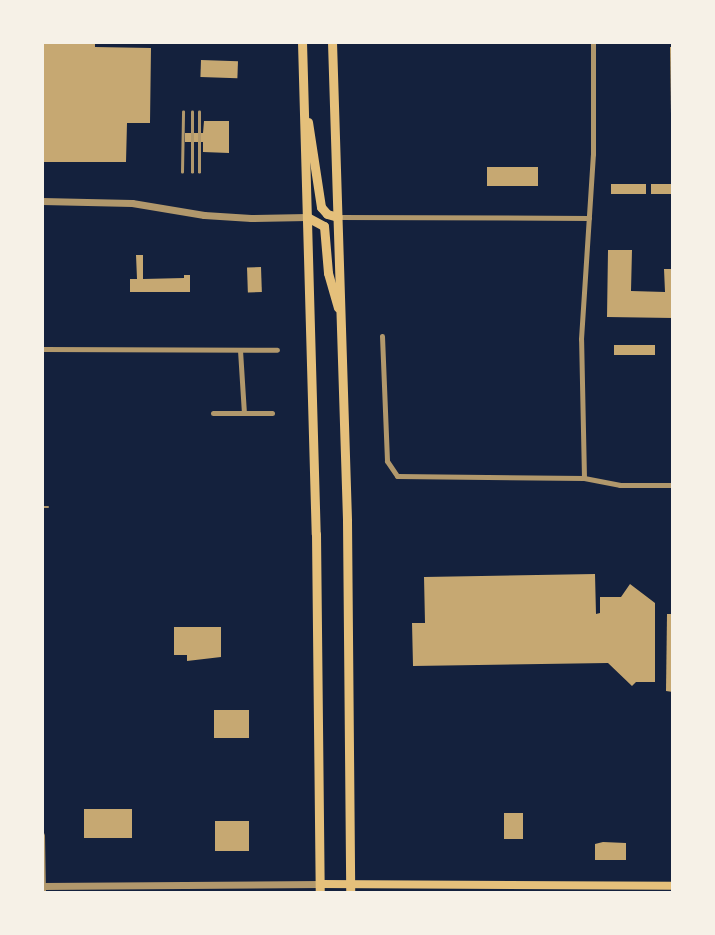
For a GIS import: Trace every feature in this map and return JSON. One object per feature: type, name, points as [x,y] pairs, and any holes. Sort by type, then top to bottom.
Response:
[{"type":"highway","points":[[302,42],[317,560],[320,888]]},
{"type":"highway","points":[[332,42],[347,521],[350,888]]},
{"type":"highway","points":[[304,108],[311,135],[318,198],[327,214],[338,217]]},
{"type":"highway","points":[[307,217],[324,226],[332,296],[341,314]]},
{"type":"main road","points":[[320,888],[673,886]]},
{"type":"street","points":[[584,478],[580,361],[594,136],[593,42]]},
{"type":"street","points":[[42,201],[132,203],[204,215],[251,218],[307,217]]},
{"type":"street","points":[[338,217],[589,218]]},
{"type":"street","points":[[382,336],[387,461],[397,476],[584,478],[620,485],[673,485]]},
{"type":"street","points":[[42,349],[277,350]]},
{"type":"street","points":[[240,350],[244,413]]},
{"type":"street","points":[[213,413],[272,413]]},
{"type":"street","points":[[42,835],[43,888],[320,888]]},
{"type":"lane","points":[[183,112],[183,172]]},
{"type":"lane","points":[[192,112],[192,172]]},
{"type":"lane","points":[[199,172],[200,112]]},
{"type":"lane","points":[[42,507],[48,507]]},
{"type":"building","points":[[42,42],[95,42],[95,47],[151,48],[150,123],[127,123],[126,162],[42,162]]},
{"type":"building","points":[[670,47],[673,47],[673,115],[671,115]]},
{"type":"building","points":[[201,60],[238,61],[237,78],[200,77]]},
{"type":"building","points":[[204,121],[229,121],[229,153],[203,152],[203,142],[185,142],[185,133],[203,133]]},
{"type":"building","points":[[487,167],[538,167],[538,186],[487,186]]},
{"type":"building","points":[[611,184],[646,184],[646,194],[611,194]]},
{"type":"building","points":[[651,184],[673,184],[673,194],[651,194]]},
{"type":"building","points":[[608,250],[632,250],[631,291],[665,292],[664,269],[673,269],[673,318],[607,317]]},
{"type":"building","points":[[136,255],[143,255],[143,279],[184,278],[184,275],[190,275],[190,292],[130,292],[130,279],[137,279]]},
{"type":"building","points":[[247,267],[261,267],[262,292],[248,292]]},
{"type":"building","points":[[614,345],[655,345],[655,355],[614,355]]},
{"type":"building","points":[[595,574],[596,614],[600,613],[600,597],[621,597],[630,584],[655,603],[655,682],[636,682],[632,686],[608,663],[413,666],[412,623],[425,623],[424,577]]},
{"type":"building","points":[[667,614],[673,614],[673,692],[666,691]]},
{"type":"building","points":[[174,627],[221,627],[221,657],[187,661],[187,655],[174,655]]},
{"type":"building","points":[[214,710],[249,710],[249,738],[214,738]]},
{"type":"building","points":[[84,809],[132,809],[132,838],[84,838]]},
{"type":"building","points":[[504,813],[523,813],[523,839],[504,839]]},
{"type":"building","points":[[215,821],[249,821],[249,851],[215,851]]},
{"type":"building","points":[[626,843],[626,860],[595,860],[595,844]]}]
